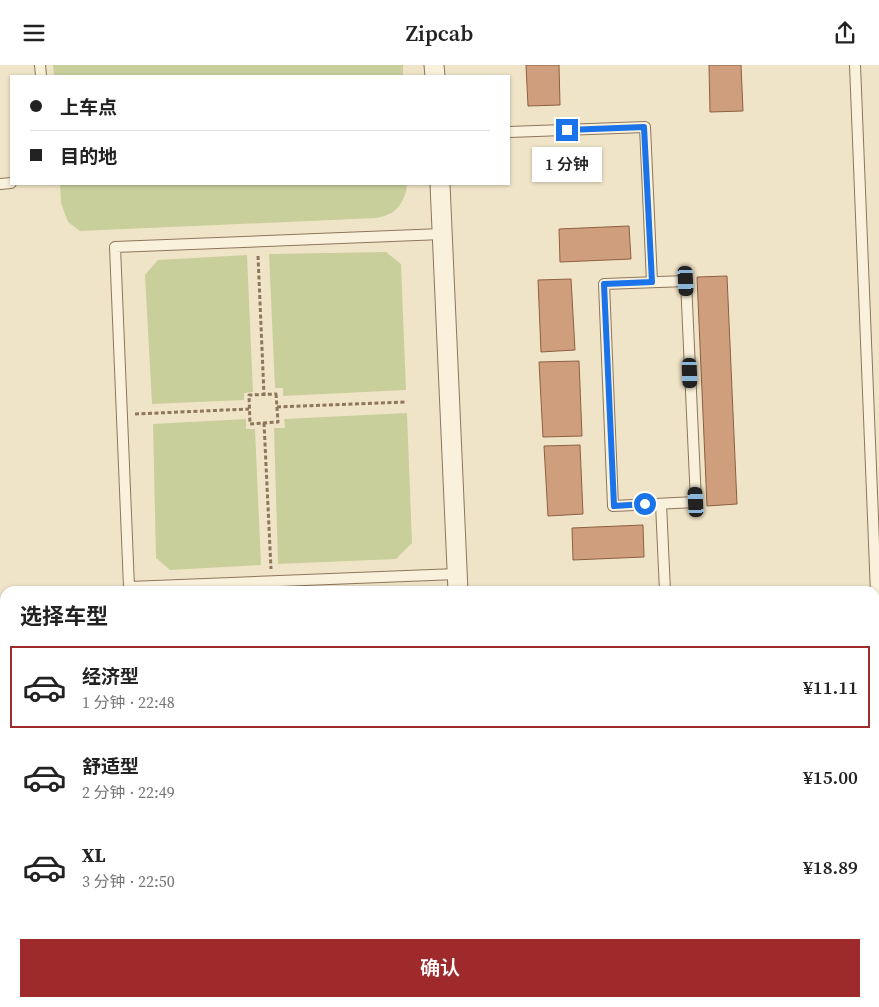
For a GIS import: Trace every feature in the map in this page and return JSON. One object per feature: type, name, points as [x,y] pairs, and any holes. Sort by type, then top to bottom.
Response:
[{"type":"street","points":[[440,185],[457,583]]},
{"type":"lane","points":[[855,65],[876,586]]},
{"type":"lane","points":[[510,132],[644,127],[652,282]]},
{"type":"lane","points":[[129,586],[115,247],[442,234]]},
{"type":"lane","points":[[686,281],[696,502],[661,503],[614,506],[604,284],[686,281]]},
{"type":"lane","points":[[661,503],[665,586]]},
{"type":"lane","points":[[157,586],[271,582],[457,583]]},
{"type":"path","points":[[258,242],[264,395]]},
{"type":"path","points":[[276,394],[278,422],[250,424],[249,395],[264,395],[276,394]]},
{"type":"path","points":[[277,407],[407,403]]},
{"type":"path","points":[[122,414],[249,409]]},
{"type":"path","points":[[264,423],[271,582]]},
{"type":"green space","points":[[53,65],[403,65],[403,75],[54,75]]},
{"type":"green space","points":[[60,185],[407,185],[405,196],[399,207],[385,216],[377,218],[80,231],[68,222],[61,203]]},
{"type":"green space","points":[[386,252],[401,264],[406,390],[283,396],[283,388],[275,388],[269,254]]},
{"type":"green space","points":[[247,255],[253,392],[244,393],[244,400],[152,404],[145,275],[158,260]]},
{"type":"green space","points":[[407,413],[412,543],[396,559],[278,564],[274,428],[285,428],[284,419]]},
{"type":"green space","points":[[246,419],[246,429],[255,429],[261,565],[170,570],[156,558],[153,424]]},
{"type":"building","points":[[526,65],[559,65],[560,105],[528,106]]},
{"type":"building","points":[[709,65],[741,65],[743,111],[710,112]]},
{"type":"building","points":[[629,226],[631,259],[560,262],[559,229]]},
{"type":"building","points":[[727,276],[737,504],[707,506],[697,277]]},
{"type":"building","points":[[571,279],[575,350],[541,352],[538,280]]},
{"type":"building","points":[[579,361],[582,436],[543,437],[539,362]]},
{"type":"building","points":[[580,445],[583,514],[548,516],[544,446]]},
{"type":"building","points":[[643,525],[644,557],[573,560],[572,528]]},
{"type":"route","points":[[567,130],[644,127],[652,282],[604,284],[614,506],[645,504]]}]
